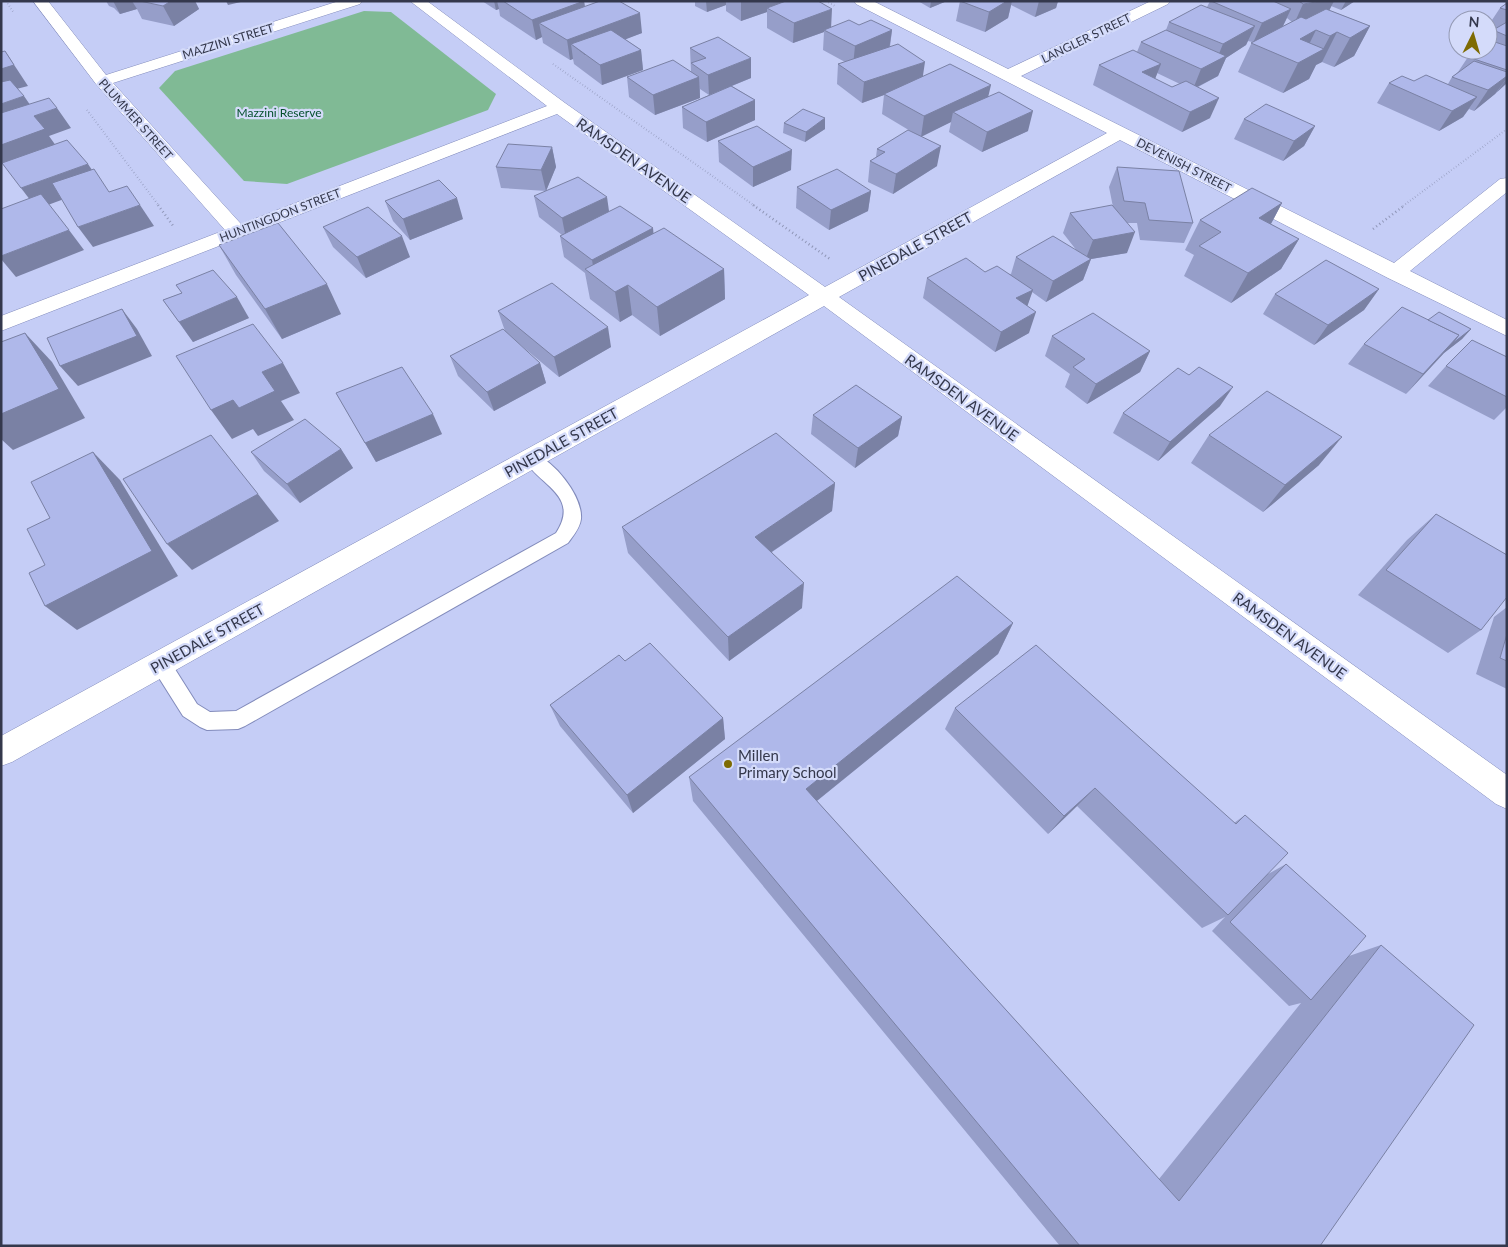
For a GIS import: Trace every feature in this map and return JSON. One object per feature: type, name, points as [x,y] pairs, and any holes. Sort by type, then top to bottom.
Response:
[{"type":"street","name":"PLUMMER STREET","points":[[40,1],[102,81],[238,232]]},
{"type":"street","name":"MAZZINI STREET","points":[[102,81],[355,1]]},
{"type":"street","name":"RAMSDEN AVENUE","points":[[417,1],[559,107],[824,296],[1507,794]]},
{"type":"street","name":"DEVENISH STREET","points":[[861,1],[1507,329]]},
{"type":"street","name":"LANGLER STREET","points":[[1009,75],[1163,1]]},
{"type":"street","name":"HUNTINGDON STREET","points":[[1,324],[559,107]]},
{"type":"street","name":"PINEDALE STREET","points":[[1,752],[1121,132]]},
{"type":"street","points":[[1395,273],[1507,183]]},
{"type":"lane","points":[[161,664],[190,710],[207,721],[238,720],[562,538],[572,522],[572,506],[563,489],[532,459]]},
{"type":"path","points":[[6,1],[18,17]]},
{"type":"path","points":[[553,64],[831,259]]},
{"type":"path","points":[[83,105],[191,250]]},
{"type":"path","points":[[1347,248],[1507,129]]},
{"type":"green space","name":"Mazzini Reserve","points":[[364,11],[391,12],[496,94],[488,110],[287,184],[244,181],[159,88],[175,71]]},
{"type":"building","points":[[140,1],[171,1],[163,6]]},
{"type":"building","points":[[503,1],[584,1],[532,20]]},
{"type":"building","points":[[600,1],[619,1],[640,13],[567,40],[539,23]]},
{"type":"building","points":[[786,1],[818,1],[832,9],[794,23],[767,8]]},
{"type":"building","points":[[960,1],[1007,1],[989,12]]},
{"type":"building","points":[[1211,1],[1273,1],[1291,9],[1262,23]]},
{"type":"building","points":[[1299,1],[1323,1],[1303,4]]},
{"type":"building","points":[[1507,3],[1507,10],[1500,8]]},
{"type":"building","points":[[1201,5],[1255,26],[1223,44],[1169,22]]},
{"type":"building","points":[[1326,9],[1370,26],[1350,38],[1337,32],[1330,36],[1316,30],[1300,39],[1324,49],[1298,63],[1251,43],[1301,17],[1306,19]]},
{"type":"building","points":[[849,20],[859,25],[871,20],[892,30],[855,46],[824,30]]},
{"type":"building","points":[[1507,22],[1507,36],[1498,32],[1498,27]]},
{"type":"building","points":[[611,30],[641,50],[600,65],[571,44]]},
{"type":"building","points":[[1166,30],[1226,56],[1201,69],[1141,42]]},
{"type":"building","points":[[718,37],[751,58],[708,75],[691,63],[706,58],[690,48]]},
{"type":"building","points":[[1498,43],[1507,46],[1507,70],[1477,60],[1498,60]]},
{"type":"building","points":[[898,44],[925,62],[864,82],[838,64]]},
{"type":"building","points":[[1133,50],[1161,64],[1142,72],[1172,87],[1186,81],[1219,98],[1190,112],[1099,65]]},
{"type":"building","points":[[5,51],[14,65],[1,69],[1,52]]},
{"type":"building","points":[[673,60],[699,77],[653,95],[627,77]]},
{"type":"building","points":[[1474,61],[1507,72],[1507,76],[1488,90],[1452,77]]},
{"type":"building","points":[[950,64],[991,85],[924,116],[884,94]]},
{"type":"building","points":[[1426,75],[1477,97],[1452,111],[1389,83],[1402,76],[1414,81]]},
{"type":"building","points":[[10,80],[24,96],[1,104],[1,82]]},
{"type":"building","points":[[731,86],[755,100],[706,122],[682,107]]},
{"type":"building","points":[[999,92],[1033,111],[987,132],[953,112]]},
{"type":"building","points":[[49,98],[57,108],[34,116],[45,129],[1,145],[1,113]]},
{"type":"building","points":[[1266,104],[1315,126],[1294,141],[1244,119]]},
{"type":"building","points":[[803,109],[825,118],[806,132],[784,123]]},
{"type":"building","points":[[757,126],[792,150],[753,167],[718,141]]},
{"type":"building","points":[[908,130],[941,146],[896,174],[870,161],[885,152],[877,149]]},
{"type":"building","points":[[67,140],[88,164],[21,188],[2,163]]},
{"type":"building","points":[[508,144],[552,147],[541,170],[496,167]]},
{"type":"building","points":[[1117,167],[1179,171],[1193,223],[1149,220],[1145,203],[1124,201]]},
{"type":"building","points":[[94,169],[109,192],[127,186],[140,205],[78,227],[52,183]]},
{"type":"building","points":[[837,169],[871,191],[831,210],[797,187]]},
{"type":"building","points":[[578,177],[607,197],[562,218],[534,196]]},
{"type":"building","points":[[439,180],[457,198],[403,219],[385,201]]},
{"type":"building","points":[[1252,188],[1282,203],[1259,218],[1299,239],[1248,273],[1199,246],[1221,232],[1200,220]]},
{"type":"building","points":[[41,194],[69,230],[1,256],[1,209]]},
{"type":"building","points":[[1112,205],[1135,232],[1093,240],[1070,213]]},
{"type":"building","points":[[620,206],[653,228],[592,260],[560,236]]},
{"type":"building","points":[[368,207],[402,236],[357,257],[323,227]]},
{"type":"building","points":[[278,223],[327,284],[265,309],[219,245]]},
{"type":"building","points":[[664,228],[724,269],[657,307],[628,285],[615,292],[585,269]]},
{"type":"building","points":[[1053,236],[1091,259],[1053,281],[1016,257]]},
{"type":"building","points":[[966,258],[985,272],[997,266],[1033,290],[1016,298],[1036,312],[1001,332],[927,278]]},
{"type":"building","points":[[1326,260],[1379,289],[1328,325],[1275,294]]},
{"type":"building","points":[[213,270],[237,297],[179,322],[163,300],[182,293],[176,285]]},
{"type":"building","points":[[552,283],[608,327],[554,357],[498,311]]},
{"type":"building","points":[[1402,307],[1459,335],[1423,374],[1364,344]]},
{"type":"building","points":[[122,309],[137,336],[60,366],[47,338]]},
{"type":"building","points":[[1439,312],[1471,329],[1453,343],[1459,335],[1428,320]]},
{"type":"building","points":[[1093,313],[1150,351],[1096,384],[1073,367],[1085,359],[1052,336]]},
{"type":"building","points":[[253,324],[283,363],[262,372],[275,391],[239,408],[233,400],[211,410],[176,356]]},
{"type":"building","points":[[503,329],[540,363],[487,392],[450,356]]},
{"type":"building","points":[[25,333],[59,389],[1,414],[1,342]]},
{"type":"building","points":[[1472,340],[1507,357],[1507,397],[1446,366]]},
{"type":"building","points":[[402,367],[433,414],[365,443],[336,393]]},
{"type":"building","points":[[1199,367],[1233,387],[1170,442],[1123,413],[1178,368],[1189,375]]},
{"type":"building","points":[[856,385],[902,417],[858,448],[813,415]]},
{"type":"building","points":[[1267,391],[1342,437],[1285,485],[1209,435]]},
{"type":"building","points":[[305,419],[341,449],[287,484],[251,452]]},
{"type":"building","points":[[776,433],[835,483],[755,537],[804,583],[728,637],[622,527]]},
{"type":"building","points":[[211,435],[258,494],[167,544],[123,479]]},
{"type":"building","points":[[93,452],[152,551],[45,606],[29,573],[45,565],[27,529],[50,518],[31,482]]},
{"type":"building","points":[[1436,514],[1507,555],[1507,597],[1481,630],[1386,570]]},
{"type":"building","points":[[957,576],[1013,623],[806,789],[1179,1201],[1381,945],[1474,1025],[1320,1246],[1080,1246],[689,777]]},
{"type":"building","points":[[1507,634],[1507,661],[1500,658]]},
{"type":"building","points":[[650,643],[723,718],[627,795],[550,705],[619,655],[625,661]]},
{"type":"building","points":[[1036,645],[1236,824],[1245,815],[1288,853],[1228,915],[1095,788],[1064,816],[955,708]]},
{"type":"building","points":[[1286,864],[1366,936],[1311,1000],[1230,922]]},
{"type":"place","name":"Millen Primary School","points":[[728,764]]}]
